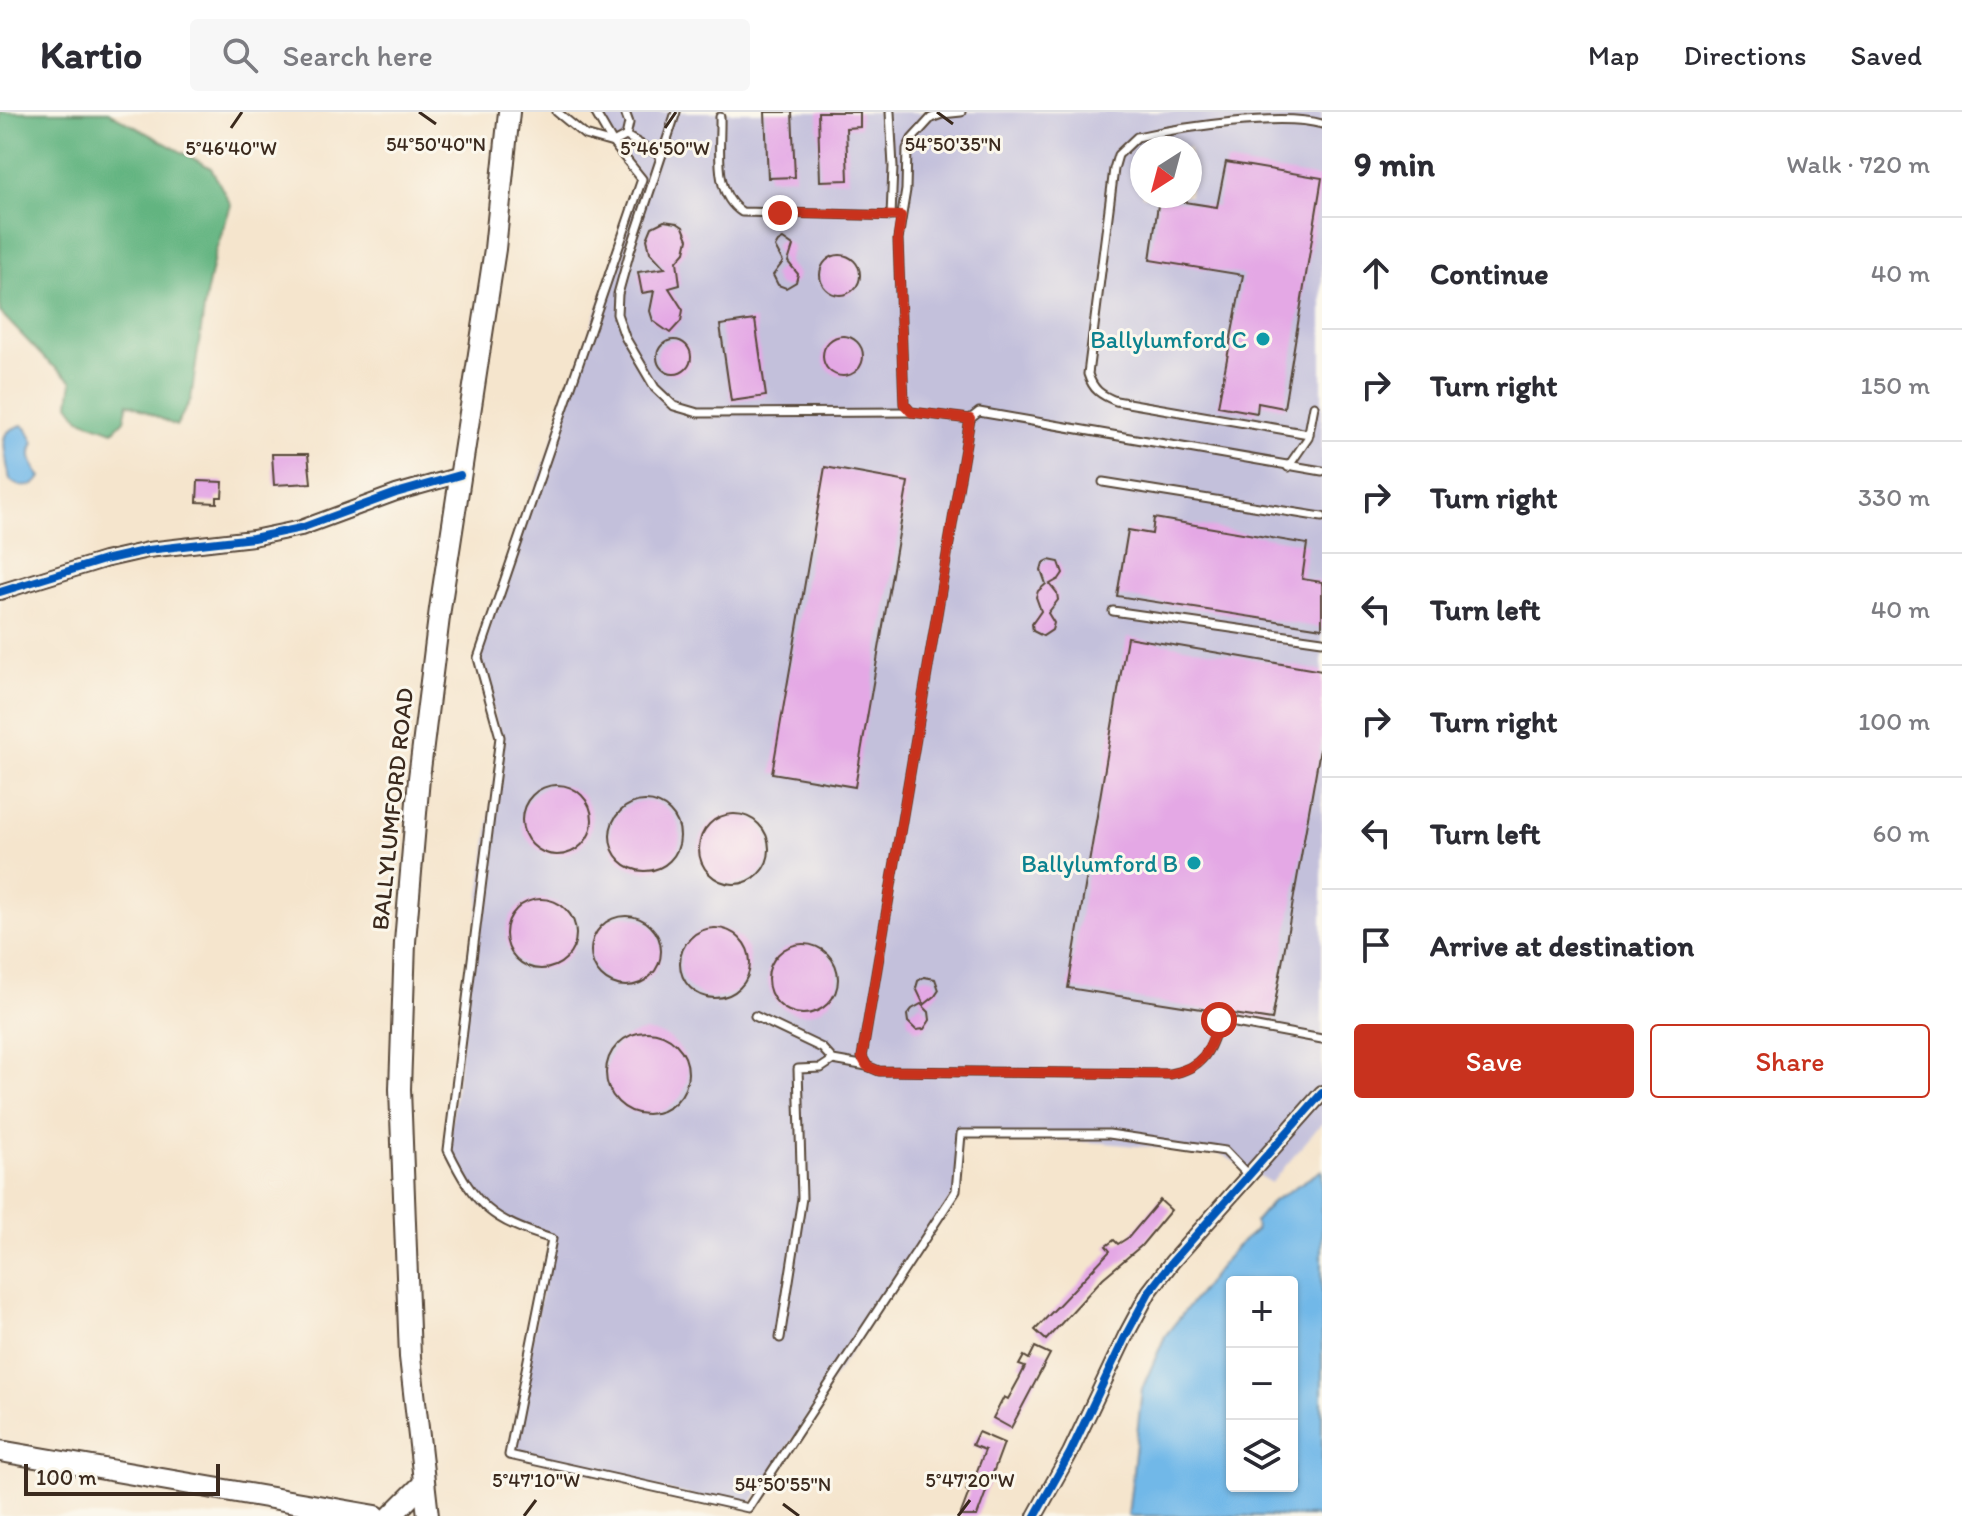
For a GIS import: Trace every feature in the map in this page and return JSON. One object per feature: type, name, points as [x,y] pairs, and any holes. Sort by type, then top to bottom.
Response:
[{"type":"main road","name":"BALLYLUMFORD ROAD","points":[[428,1516],[410,1357],[400,1089],[408,904],[419,778],[440,609],[495,249],[509,112]]},
{"type":"main road","points":[[0,1451],[376,1516]]},
{"type":"main road","points":[[391,1516],[424,1483]]},
{"type":"street","points":[[0,592],[148,550],[253,538],[301,528],[396,493],[460,475]]},
{"type":"street","points":[[1041,1513],[1149,1292],[1322,1093]]},
{"type":"lane","points":[[557,112],[585,135],[613,143],[626,136],[629,123],[625,112]]},
{"type":"lane","points":[[595,112],[613,143],[642,179],[478,658],[500,737],[448,1150],[463,1181],[481,1205],[514,1227],[552,1239],[509,1455],[748,1508],[956,1191],[961,1134],[1109,1134],[1225,1151],[1248,1175]]},
{"type":"lane","points":[[676,112],[618,294],[617,314],[631,350],[655,388],[674,406],[708,413],[911,412],[970,419]]},
{"type":"lane","points":[[890,112],[893,167],[891,216]]},
{"type":"lane","points":[[911,412],[904,404],[898,239],[906,190],[907,149],[931,118],[961,112]]},
{"type":"lane","points":[[1309,434],[1116,401],[1092,387],[1088,374],[1114,169],[1124,147],[1137,137],[1268,114],[1302,117],[1322,124]]},
{"type":"lane","points":[[720,117],[722,183],[730,200],[742,212],[901,216]]},
{"type":"lane","points":[[626,136],[661,156]]},
{"type":"lane","points":[[1288,467],[1309,434],[1314,406]]},
{"type":"lane","points":[[867,1066],[862,1057],[970,419],[979,412],[1036,420],[1322,471]]},
{"type":"lane","points":[[1103,482],[1322,517]]},
{"type":"lane","points":[[1113,611],[1322,641]]},
{"type":"lane","points":[[755,1016],[822,1048],[833,1060],[879,1071],[1170,1074],[1187,1071],[1205,1057],[1219,1020],[1322,1039]]},
{"type":"lane","points":[[780,1338],[802,1198],[798,1069],[821,1068],[833,1060]]},
{"type":"shaded area","points":[[595,112],[1322,112],[1322,1123],[1271,1183],[1221,1154],[961,1134],[956,1191],[748,1508],[509,1455],[552,1239],[514,1227],[481,1205],[448,1150],[500,737],[478,658],[642,179]]},
{"type":"green space","points":[[0,112],[108,112],[211,168],[231,205],[215,253],[206,295],[191,399],[176,426],[128,403],[124,420],[113,431],[80,419],[69,404],[72,381],[46,360],[0,312]]},
{"type":"water","points":[[22,425],[34,443],[32,461],[41,477],[35,484],[27,486],[10,480],[4,444],[6,434]]},
{"type":"water","points":[[1322,1170],[1322,1516],[1128,1516],[1142,1389],[1165,1336],[1236,1247],[1256,1230],[1255,1222],[1273,1201]]},
{"type":"building","points":[[765,112],[792,112],[795,177],[768,178]]},
{"type":"building","points":[[818,112],[860,112],[860,127],[846,128],[848,180],[820,181]]},
{"type":"building","name":"Ballylumford C","points":[[1226,162],[1322,178],[1284,408],[1258,403],[1257,413],[1218,406],[1243,275],[1150,260],[1158,208],[1202,208],[1202,205],[1217,207]]},
{"type":"building","points":[[664,221],[683,227],[688,239],[685,252],[677,261],[680,285],[669,288],[683,310],[681,321],[670,333],[653,321],[650,311],[654,291],[642,293],[638,272],[665,268],[650,252],[647,239],[652,227]]},
{"type":"building","points":[[783,239],[793,246],[788,262],[798,274],[796,282],[786,288],[778,285],[773,275],[783,262],[775,247]]},
{"type":"building","points":[[840,255],[854,261],[860,275],[854,289],[840,295],[826,289],[820,275],[826,261]]},
{"type":"building","points":[[755,320],[766,396],[731,401],[720,325]]},
{"type":"building","points":[[843,336],[857,342],[863,356],[857,370],[843,376],[829,370],[823,356],[829,342]]},
{"type":"building","points":[[674,340],[686,345],[691,357],[686,369],[674,374],[662,369],[657,357],[662,345]]},
{"type":"building","points":[[272,454],[308,454],[311,483],[274,485]]},
{"type":"building","points":[[825,467],[908,482],[855,787],[772,773]]},
{"type":"building","points":[[198,481],[223,482],[222,497],[217,497],[217,503],[197,502]]},
{"type":"building","points":[[1154,518],[1307,544],[1302,579],[1322,582],[1322,628],[1117,596],[1128,530],[1152,534]]},
{"type":"building","points":[[1049,560],[1059,562],[1063,573],[1050,584],[1058,600],[1048,613],[1054,623],[1052,630],[1043,636],[1033,631],[1032,624],[1041,611],[1036,597],[1046,584],[1041,570],[1043,563]]},
{"type":"building","name":"Ballylumford B","points":[[1127,637],[1322,671],[1322,738],[1272,1020],[1068,988]]},
{"type":"building","points":[[557,785],[582,795],[592,820],[582,845],[557,855],[532,845],[522,820],[532,795]]},
{"type":"building","points":[[645,801],[670,811],[680,836],[670,861],[645,871],[620,861],[610,836],[620,811]]},
{"type":"building","points":[[734,814],[759,824],[769,849],[759,874],[734,884],[709,874],[699,849],[709,824]]},
{"type":"building","points":[[541,899],[566,909],[576,934],[566,959],[541,969],[516,959],[506,934],[516,909]]},
{"type":"building","points":[[626,916],[651,926],[661,951],[651,976],[626,986],[601,976],[591,951],[601,926]]},
{"type":"building","points":[[715,928],[740,938],[750,963],[740,988],[715,998],[690,988],[680,963],[690,938]]},
{"type":"building","points":[[803,944],[828,954],[838,979],[828,1004],[803,1014],[778,1004],[768,979],[778,954]]},
{"type":"building","points":[[924,977],[935,979],[939,990],[924,1005],[916,988],[918,981]]},
{"type":"building","points":[[921,1004],[929,1012],[930,1020],[924,1029],[916,1030],[908,1022],[907,1015]]},
{"type":"building","points":[[647,1032],[663,1035],[676,1044],[685,1057],[688,1073],[685,1089],[676,1102],[663,1111],[647,1114],[631,1111],[618,1102],[609,1089],[606,1073],[609,1057],[618,1044],[631,1035]]},
{"type":"building","points":[[1160,1200],[1171,1210],[1141,1246],[1103,1278],[1046,1340],[1035,1330],[1110,1251],[1106,1246],[1114,1240],[1118,1244],[1129,1237]]},
{"type":"building","points":[[1035,1347],[1050,1354],[1011,1428],[993,1418],[1004,1397],[1008,1399],[1025,1367],[1019,1365],[1024,1356],[1029,1359]]},
{"type":"building","points":[[978,1432],[1004,1443],[977,1516],[960,1516],[969,1492],[966,1490],[985,1450],[972,1445]]},
{"type":"cycle path","points":[[0,592],[148,550],[253,538],[301,528],[396,493],[460,475]]},
{"type":"cycle path","points":[[1035,1516],[1070,1453],[1149,1292],[1322,1093]]},
{"type":"place","name":"Ballylumford C","points":[[1263,339]]},
{"type":"place","name":"Ballylumford B","points":[[1194,863]]},
{"type":"route","points":[[780,213],[901,216],[898,239],[904,404],[911,412],[970,419],[862,1057],[867,1066],[879,1071],[1170,1074],[1187,1071],[1205,1057],[1219,1020]]}]
